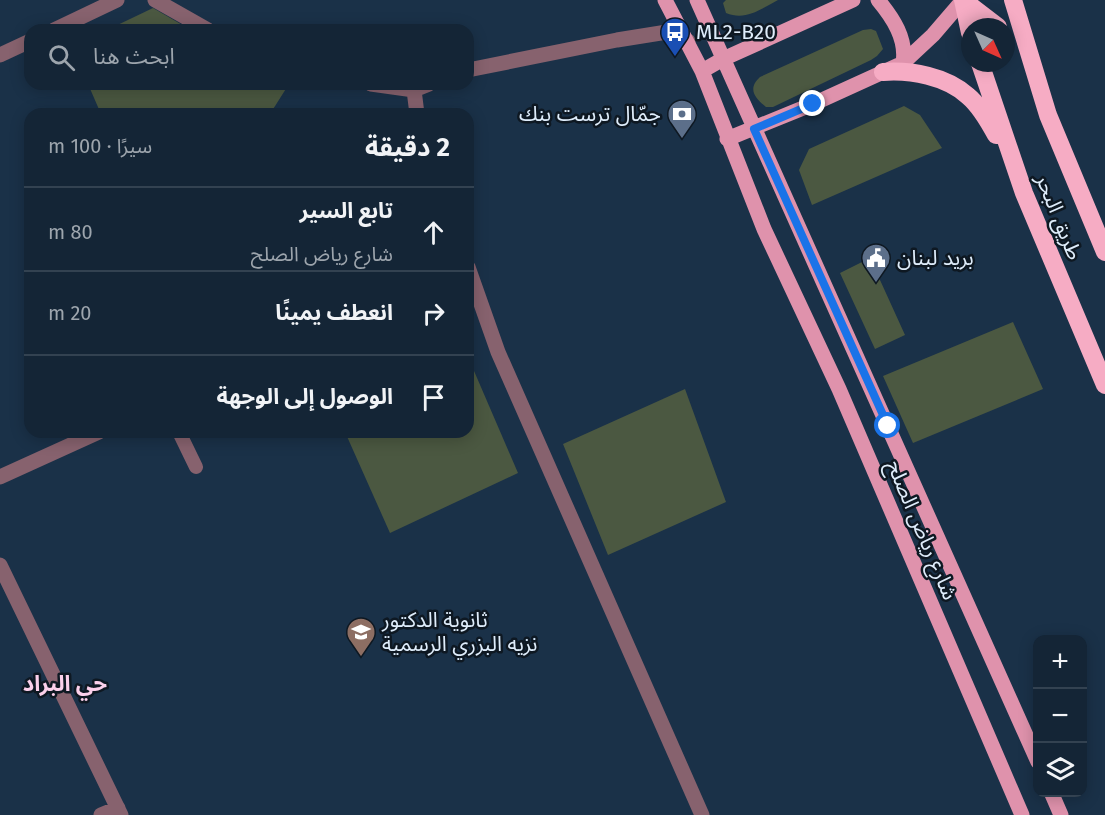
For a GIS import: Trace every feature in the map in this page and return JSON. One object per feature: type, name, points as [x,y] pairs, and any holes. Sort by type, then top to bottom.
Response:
[{"type":"highway","points":[[963,0],[986,18]]},
{"type":"highway","points":[[963,0],[967,18]]},
{"type":"highway","name":"طريق البحر","points":[[1013,0],[1048,115],[1105,252]]},
{"type":"highway","points":[[1015,41],[1029,53]]},
{"type":"highway","points":[[883,72],[910,72],[927,76],[941,80],[968,96],[991,126],[1015,169]]},
{"type":"highway","name":"طريق البحر","points":[[983,72],[1024,194],[1105,385]]},
{"type":"main road","name":"شارع رياض الصلح","points":[[665,0],[702,71],[764,229],[839,389],[1022,815]]},
{"type":"main road","name":"شارع رياض الصلح","points":[[697,0],[1033,751]]},
{"type":"main road","points":[[702,71],[723,59],[853,0]]},
{"type":"main road","points":[[878,0],[897,25],[904,56],[903,63]]},
{"type":"main road","points":[[727,139],[903,63],[933,35],[963,0]]},
{"type":"main road","points":[[1053,797],[1060,815]]},
{"type":"street","points":[[67,24],[117,0]]},
{"type":"street","points":[[155,0],[197,24]]},
{"type":"street","points":[[474,69],[667,32],[688,41]]},
{"type":"street","points":[[0,55],[24,44]]},
{"type":"street","points":[[418,108],[421,90]]},
{"type":"street","points":[[474,285],[498,352],[702,815]]},
{"type":"street","points":[[0,477],[86,438]]},
{"type":"street","points":[[0,565],[119,811],[101,815]]},
{"type":"lane","points":[[182,438],[196,467]]},
{"type":"green space","points":[[726,0],[778,0],[753,13],[740,16],[726,13],[723,3]]},
{"type":"green space","points":[[153,8],[181,24],[120,24]]},
{"type":"green space","points":[[863,30],[876,31],[883,49],[871,60],[773,107],[766,107],[756,97],[753,89],[760,77]]},
{"type":"green space","points":[[91,90],[285,90],[274,108],[98,108]]},
{"type":"green space","points":[[904,106],[920,115],[942,148],[812,205],[799,170],[809,149]]},
{"type":"green space","points":[[870,258],[905,335],[875,349],[840,273]]},
{"type":"green space","points":[[1013,322],[1043,389],[913,443],[883,376]]},
{"type":"green space","points":[[474,371],[518,473],[390,533],[348,438],[474,438]]},
{"type":"green space","points":[[685,389],[726,502],[608,555],[563,444]]},
{"type":"place","name":"ML2-B20","points":[[675,58]]},
{"type":"place","name":"جمّال ترست بنك","points":[[682,140]]},
{"type":"place","name":"بريد لبنان","points":[[876,284]]},
{"type":"place","name":"ثانوية الدكتور نزيه البزري الرسمية","points":[[361,658]]},
{"type":"district","name":"حي البراد","points":[[65,683]]},
{"type":"route","points":[[813,104],[754,129],[888,426]]}]
